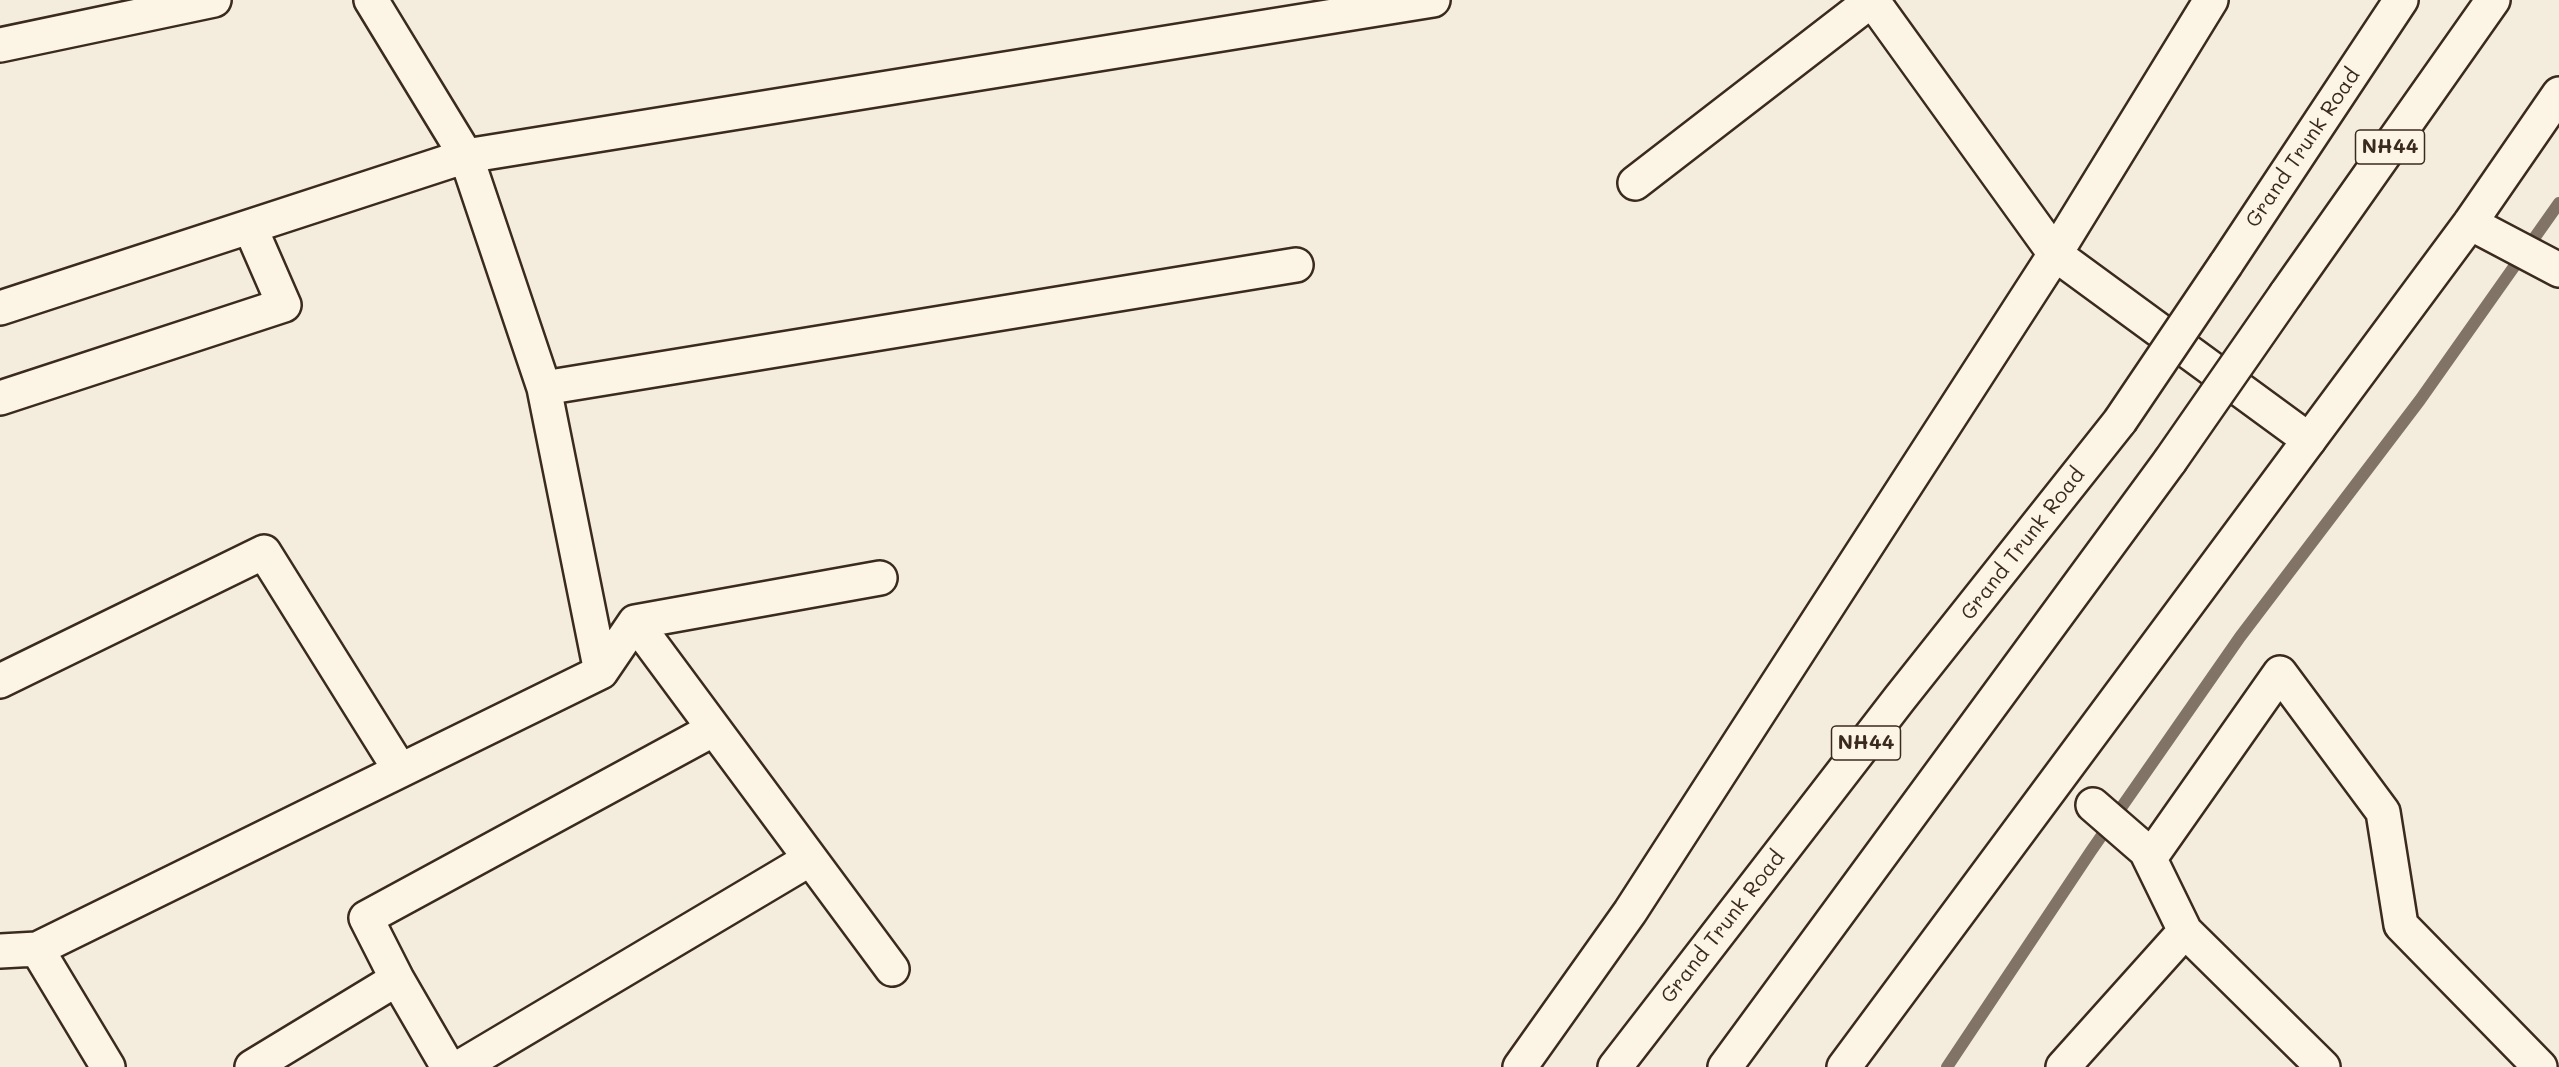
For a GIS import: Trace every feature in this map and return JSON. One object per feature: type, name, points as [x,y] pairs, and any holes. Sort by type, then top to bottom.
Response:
[{"type":"main road","points":[[0,45],[165,5],[214,0]]},
{"type":"main road","points":[[371,0],[466,156],[544,388],[600,672]]},
{"type":"main road","points":[[0,308],[466,156],[1433,0]]},
{"type":"main road","points":[[1635,183],[1872,0],[2055,254],[2310,440]]},
{"type":"main road","points":[[1520,1067],[1630,912],[2055,254],[2211,0]]},
{"type":"main road","name":"Grand Trunk Road","points":[[1615,1067],[1900,698],[2120,422],[2401,0]]},
{"type":"main road","name":"NH44","points":[[1725,1067],[2170,461],[2493,0]]},
{"type":"main road","points":[[1844,1067],[2470,223],[2559,94]]},
{"type":"main road","points":[[2470,223],[2559,270]]},
{"type":"main road","points":[[0,398],[284,305],[250,227]]},
{"type":"main road","points":[[544,388],[1296,265]]},
{"type":"main road","points":[[0,681],[264,552],[400,770]]},
{"type":"main road","points":[[0,951],[37,949],[600,672],[635,622],[880,578]]},
{"type":"main road","points":[[635,622],[892,969]]},
{"type":"main road","points":[[2148,855],[2280,673],[2383,812],[2401,925],[2540,1067]]},
{"type":"main road","points":[[448,1067],[397,979],[366,918],[714,729]]},
{"type":"main road","points":[[2093,805],[2148,855],[2184,931],[2323,1067]]},
{"type":"main road","points":[[460,1067],[810,859]]},
{"type":"main road","points":[[2063,1067],[2184,931]]},
{"type":"main road","points":[[37,949],[108,1067]]},
{"type":"main road","points":[[252,1067],[397,979]]},
{"type":"waterway","points":[[1947,1067],[2091,851],[2240,637],[2420,400],[2559,203]]}]
